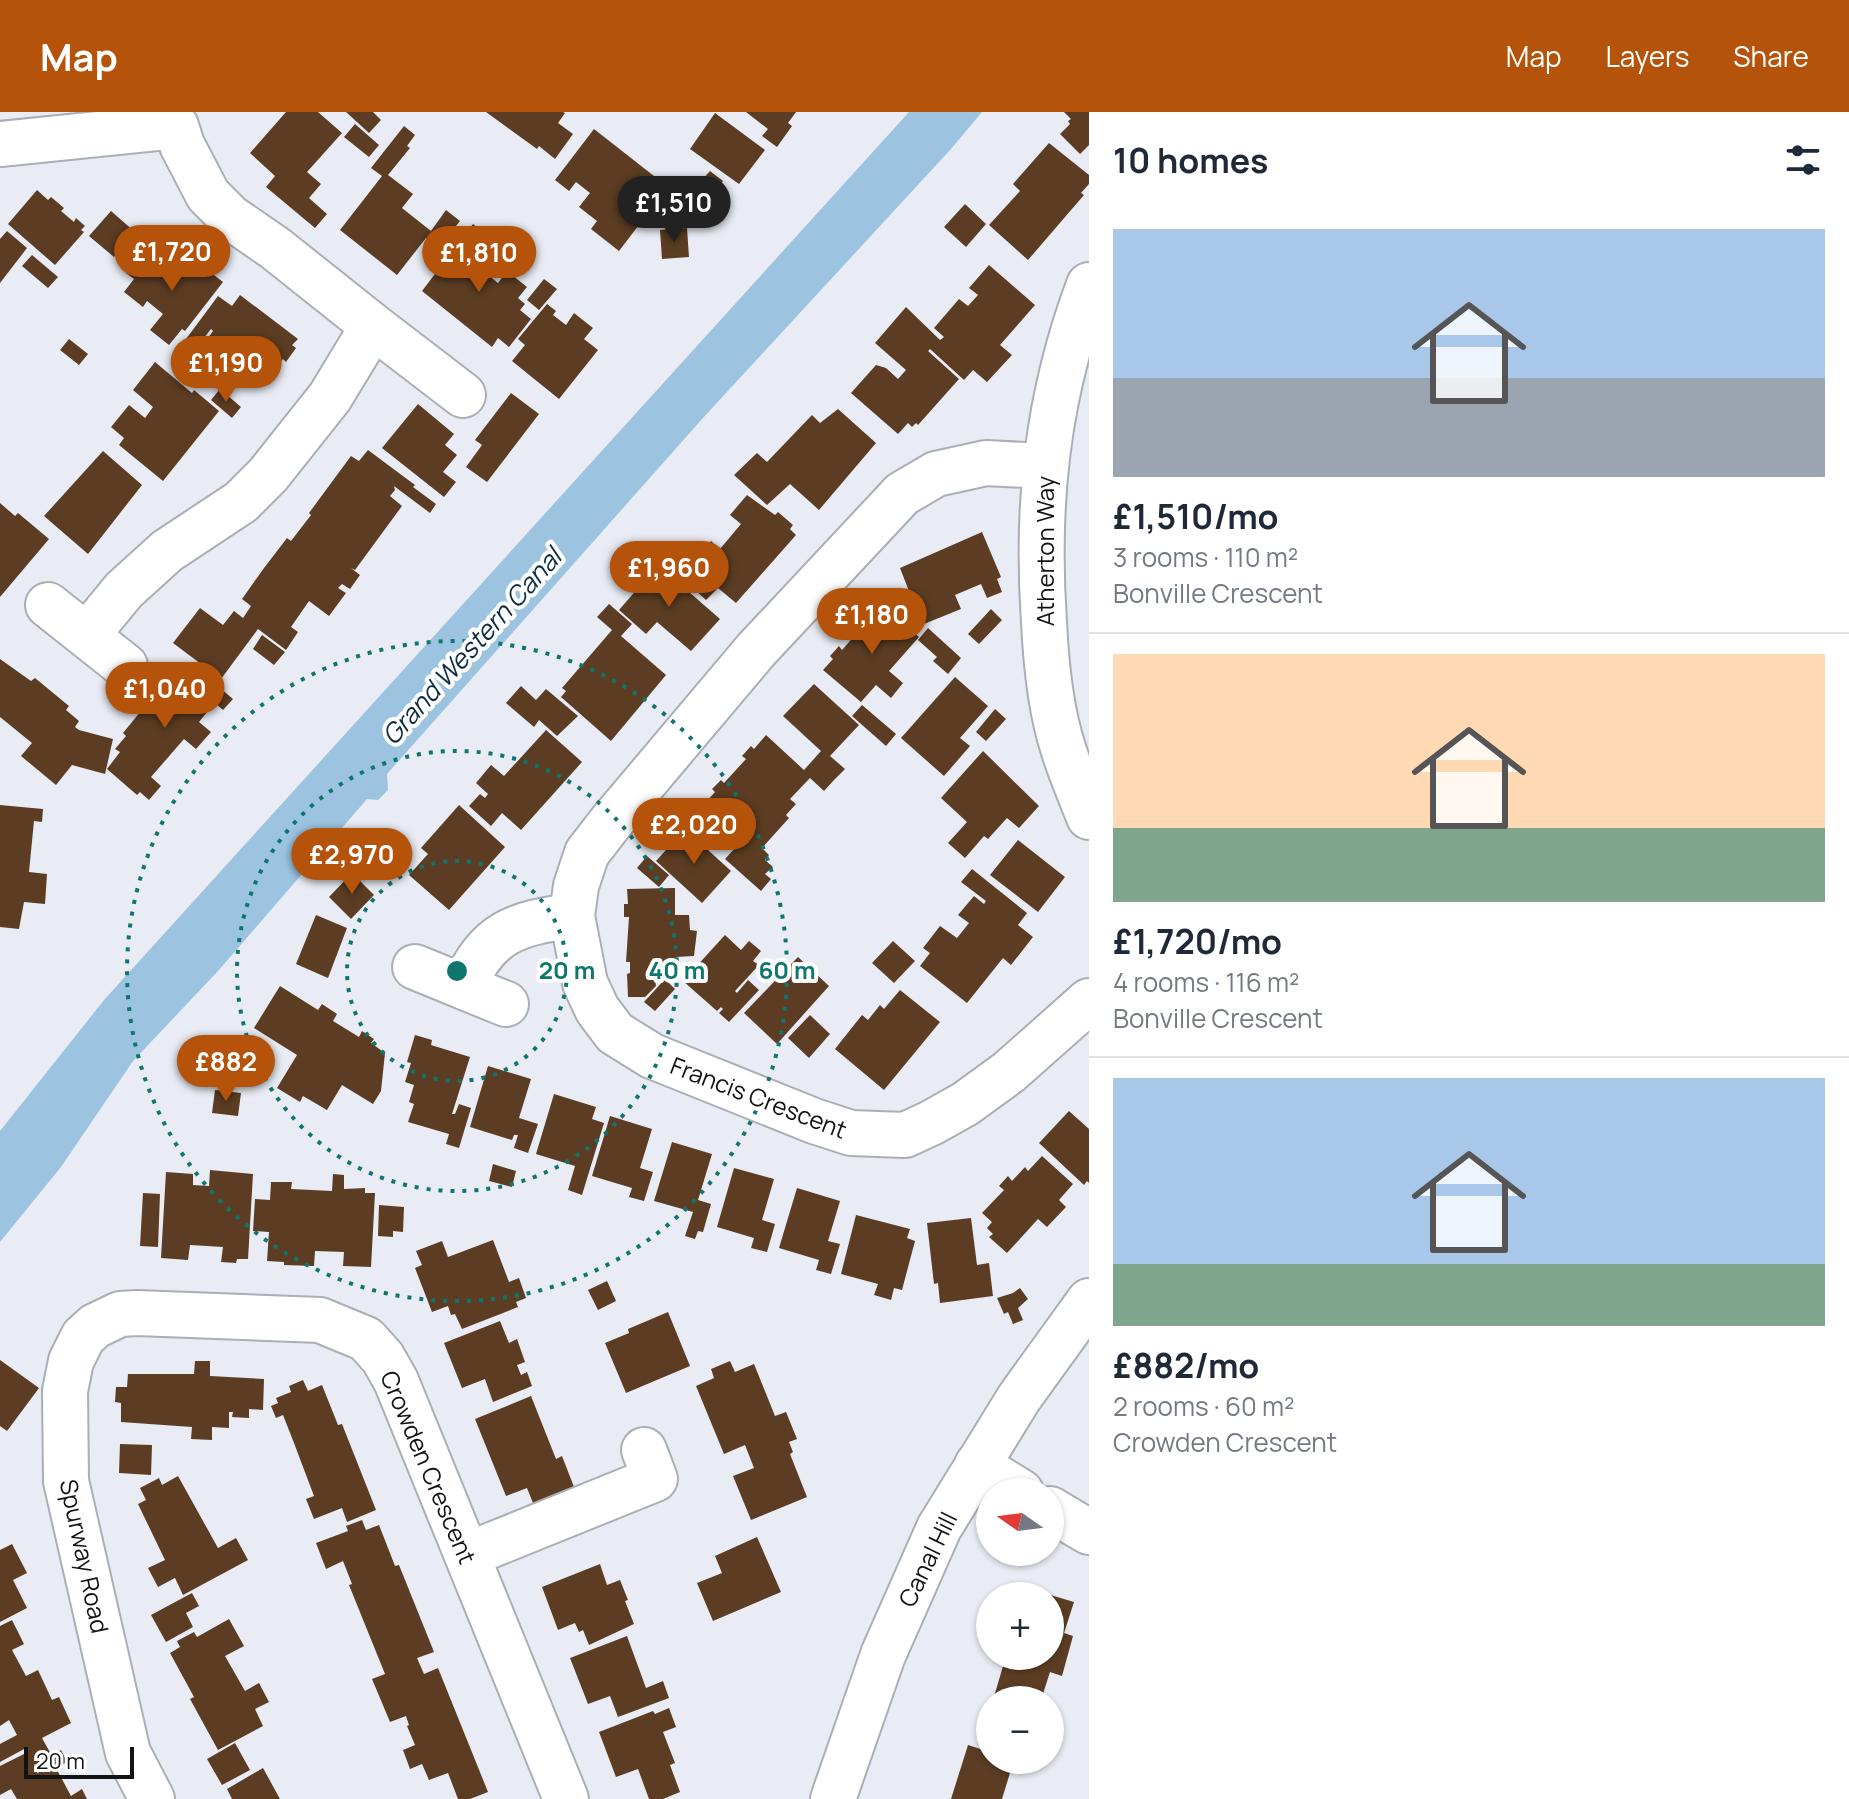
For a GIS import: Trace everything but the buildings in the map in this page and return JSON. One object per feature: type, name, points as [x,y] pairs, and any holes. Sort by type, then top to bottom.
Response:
[{"type":"street","points":[[0,144],[190,119],[182,145],[208,195],[230,217],[322,284],[463,395]]},
{"type":"street","name":"Atherton Way","points":[[1089,285],[1059,386],[1044,466],[1040,561],[1047,675],[1062,746],[1089,817]]},
{"type":"street","points":[[87,635],[124,590],[167,551],[241,502],[268,475],[330,397],[373,326]]},
{"type":"street","name":"Francis Crescent","points":[[1044,466],[986,463],[936,474],[902,494],[756,650],[611,822],[587,853],[576,886],[572,916],[585,983],[597,1009],[615,1033],[652,1056],[851,1133],[905,1135],[942,1117],[1009,1072],[1089,1001]]},
{"type":"street","points":[[48,605],[125,666]]},
{"type":"street","points":[[464,987],[482,951],[506,933],[538,921],[572,916]]},
{"type":"street","points":[[415,967],[506,1004]]},
{"type":"street","name":"Canal Hill","points":[[833,1799],[883,1655],[939,1528],[1019,1398],[1089,1301]]},
{"type":"street","name":"Crowden Crescent","points":[[107,1319],[137,1313],[320,1320],[366,1339],[383,1358],[396,1381],[566,1799]]},
{"type":"street","name":"Spurway Road","points":[[107,1319],[83,1337],[71,1361],[65,1391],[66,1481],[128,1753],[152,1799]]},
{"type":"street","points":[[977,1465],[998,1478]]},
{"type":"street","points":[[467,1555],[655,1478]]},
{"type":"street","points":[[1064,1517],[1089,1532]]},
{"type":"water","name":"Grand Western Canal","points":[[909,112],[982,112],[703,418],[387,774],[388,790],[378,800],[367,799],[218,971],[133,1061],[61,1167],[0,1242],[0,1131],[104,1000]]}]
